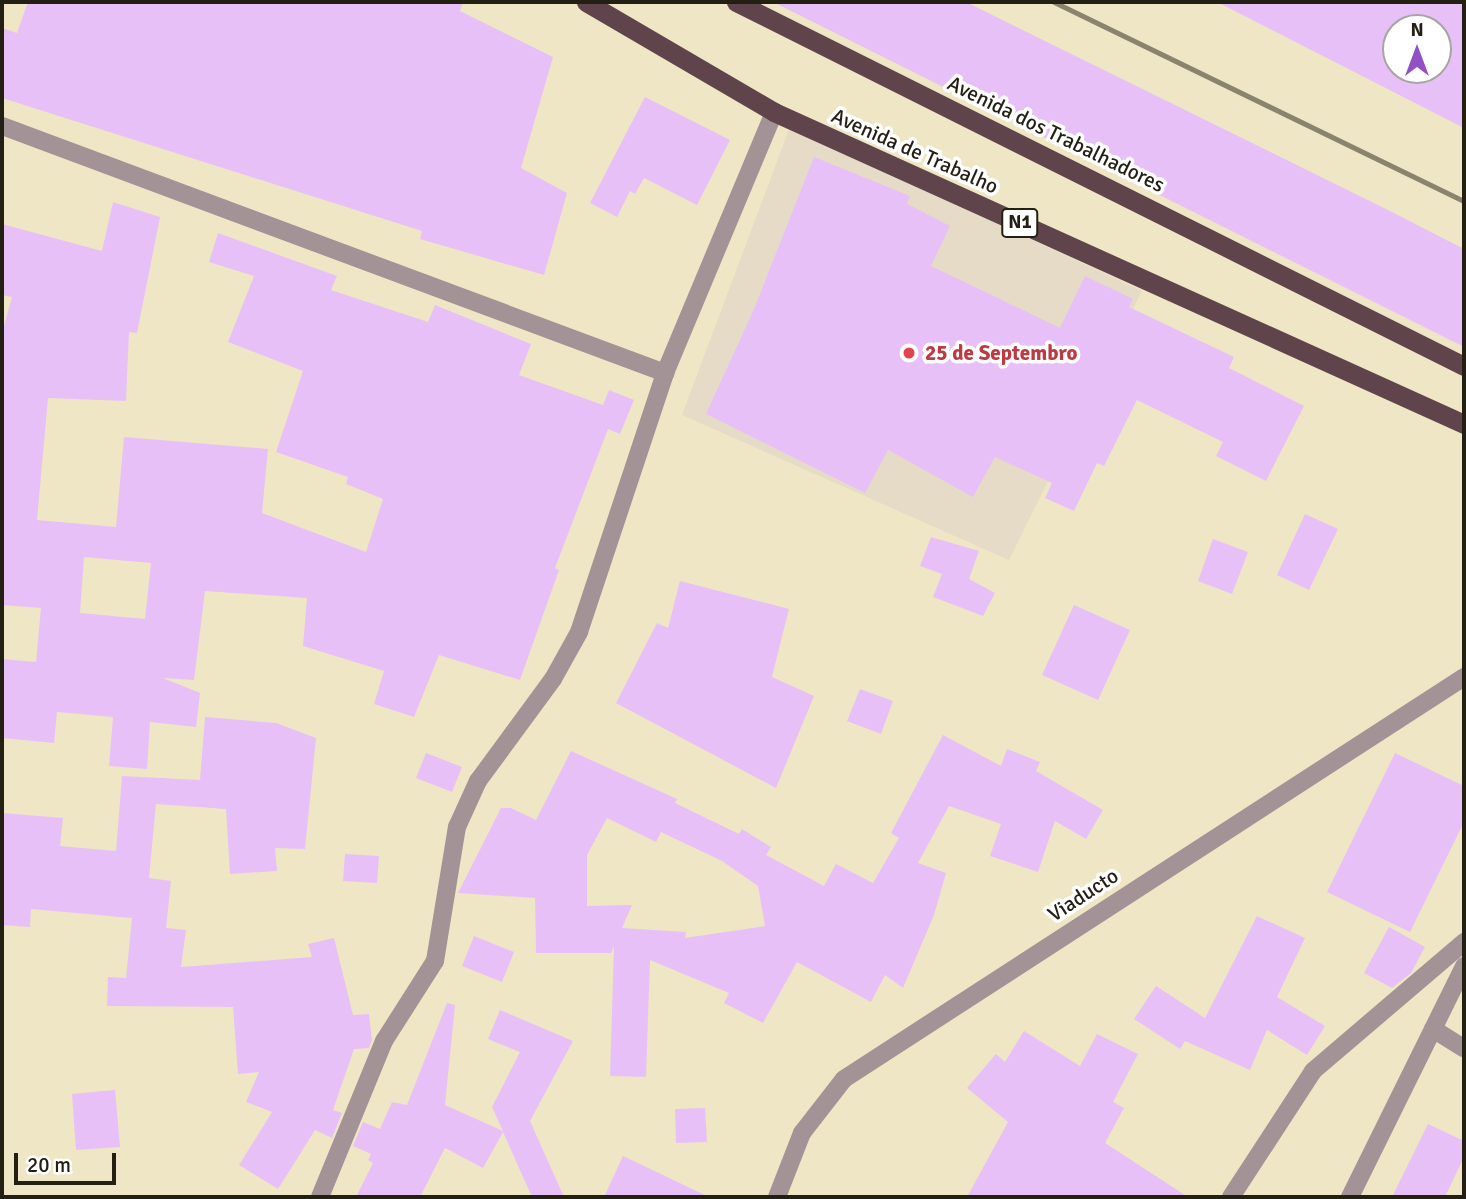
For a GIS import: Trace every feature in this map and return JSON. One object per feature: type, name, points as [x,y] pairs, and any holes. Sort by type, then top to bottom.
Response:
[{"type":"highway","name":"Avenida de Trabalho","points":[[586,2],[775,112],[1464,424]]},
{"type":"highway","name":"Avenida dos Trabalhadores","points":[[736,2],[1464,366]]},
{"type":"street","points":[[320,1197],[384,1041],[435,961],[457,827],[478,781],[553,679],[579,632],[666,373],[775,112]]},
{"type":"street","points":[[2,126],[666,373]]},
{"type":"street","name":"Viaducto","points":[[777,1197],[802,1133],[844,1079],[1464,677]]},
{"type":"street","points":[[1231,1197],[1313,1071],[1464,942]]},
{"type":"street","points":[[1350,1197],[1464,966]]},
{"type":"street","points":[[1433,1029],[1464,1048]]},
{"type":"shaded area","name":"25 de Septembro","points":[[790,127],[1142,291],[1009,560],[682,415]]},
{"type":"building","points":[[28,2],[463,2],[460,11],[553,57],[521,168],[567,193],[544,275],[420,239],[422,231],[2,98],[2,28],[17,33]]},
{"type":"building","points":[[773,2],[966,2],[1392,212],[1464,249],[1464,347]]},
{"type":"building","points":[[1217,2],[1464,2],[1464,128]]},
{"type":"building","points":[[645,97],[730,140],[697,205],[644,178],[635,194],[630,191],[617,217],[590,203]]},
{"type":"building","name":"25 de Septembro","points":[[814,157],[910,196],[907,204],[950,226],[931,266],[1060,328],[1085,276],[1133,299],[1129,307],[1234,357],[1229,368],[1304,406],[1266,481],[1216,456],[1223,442],[1137,400],[1104,466],[1097,463],[1074,511],[1045,498],[1052,483],[995,457],[973,497],[888,450],[865,493],[706,414],[754,309]]},
{"type":"building","points":[[113,202],[160,217],[137,333],[129,332],[126,401],[48,398],[37,520],[116,527],[124,437],[268,449],[262,513],[366,552],[383,499],[346,484],[348,477],[276,452],[303,371],[228,342],[254,276],[209,262],[218,233],[337,276],[331,290],[428,322],[435,305],[531,344],[519,375],[603,405],[609,390],[634,400],[620,434],[608,429],[555,568],[559,570],[520,680],[439,655],[414,717],[374,704],[384,671],[303,646],[307,598],[205,591],[194,680],[163,678],[200,693],[196,727],[150,722],[147,769],[109,766],[113,717],[57,712],[54,743],[2,738],[2,659],[36,662],[41,608],[2,605],[2,333],[12,297],[2,295],[2,224],[102,251]],"holes":[[[84,557],[151,563],[145,619],[80,613]]]},
{"type":"building","points":[[1305,514],[1338,529],[1309,590],[1277,575]]},
{"type":"building","points":[[931,537],[979,551],[969,579],[995,593],[983,616],[933,597],[942,574],[920,566]]},
{"type":"building","points":[[1213,539],[1248,552],[1232,594],[1198,581]]},
{"type":"building","points":[[680,581],[789,609],[772,677],[814,696],[776,788],[616,703],[657,623],[668,628]]},
{"type":"building","points":[[1074,605],[1130,630],[1098,700],[1042,675]]},
{"type":"building","points":[[860,689],[893,701],[881,734],[847,721]]},
{"type":"building","points":[[205,717],[276,723],[316,738],[305,849],[275,848],[277,871],[230,874],[226,809],[156,804],[149,878],[171,881],[166,928],[186,930],[181,967],[312,957],[308,944],[334,938],[353,1015],[369,1014],[372,1040],[369,1048],[354,1049],[333,1110],[342,1113],[332,1138],[315,1130],[278,1189],[239,1165],[272,1112],[246,1102],[259,1072],[238,1074],[233,1007],[107,1006],[108,977],[126,978],[132,918],[31,909],[30,927],[2,925],[2,813],[63,818],[60,846],[116,851],[122,776],[200,780]]},
{"type":"building","points":[[943,735],[1001,766],[1007,749],[1040,762],[1036,771],[1103,810],[1086,839],[1055,821],[1038,872],[990,856],[1001,824],[949,806],[918,863],[946,873],[934,915],[903,988],[885,975],[871,1002],[797,962],[763,1023],[724,1003],[729,993],[650,960],[646,1077],[610,1076],[614,946],[611,953],[536,953],[535,898],[458,893],[501,808],[511,808],[536,820],[571,751],[677,799],[675,803],[739,834],[742,829],[771,847],[766,855],[824,886],[836,864],[873,883],[899,838],[891,833]],"holes":[[[607,818],[656,842],[661,832],[722,861],[758,886],[765,926],[685,938],[686,932],[622,928],[632,905],[587,906],[587,855]]]},
{"type":"building","points":[[426,753],[462,767],[452,792],[416,778]]},
{"type":"building","points":[[1395,753],[1464,786],[1464,822],[1410,932],[1327,892]]},
{"type":"building","points":[[345,854],[379,856],[377,883],[343,881]]},
{"type":"building","points":[[1257,916],[1305,938],[1277,997],[1325,1026],[1307,1055],[1267,1030],[1250,1070],[1185,1041],[1180,1049],[1134,1019],[1156,986],[1205,1018]]},
{"type":"building","points":[[1389,927],[1425,947],[1411,973],[1392,988],[1364,973]]},
{"type":"building","points":[[474,936],[514,952],[502,982],[462,966]]},
{"type":"building","points":[[447,1003],[455,1005],[445,1105],[503,1131],[492,1107],[520,1052],[488,1039],[500,1010],[573,1041],[530,1121],[564,1197],[532,1197],[503,1132],[483,1168],[445,1148],[420,1197],[356,1197],[373,1163],[368,1160],[371,1154],[353,1146],[363,1122],[380,1129],[392,1102],[407,1105]]},
{"type":"building","points":[[1024,1031],[1080,1066],[1097,1034],[1138,1054],[1113,1102],[1124,1108],[1105,1143],[1188,1197],[967,1197],[1008,1122],[967,1088],[996,1054],[1005,1062]]},
{"type":"building","points":[[115,1090],[120,1147],[76,1150],[72,1094]]},
{"type":"building","points":[[705,1108],[707,1142],[676,1143],[675,1109]]},
{"type":"building","points":[[1428,1124],[1464,1141],[1464,1157],[1445,1197],[1392,1197]]},
{"type":"building","points":[[623,1156],[709,1197],[604,1197]]},
{"type":"railway","points":[[1054,2],[1464,201]]},
{"type":"place","name":"25 de Septembro","points":[[909,353]]}]
